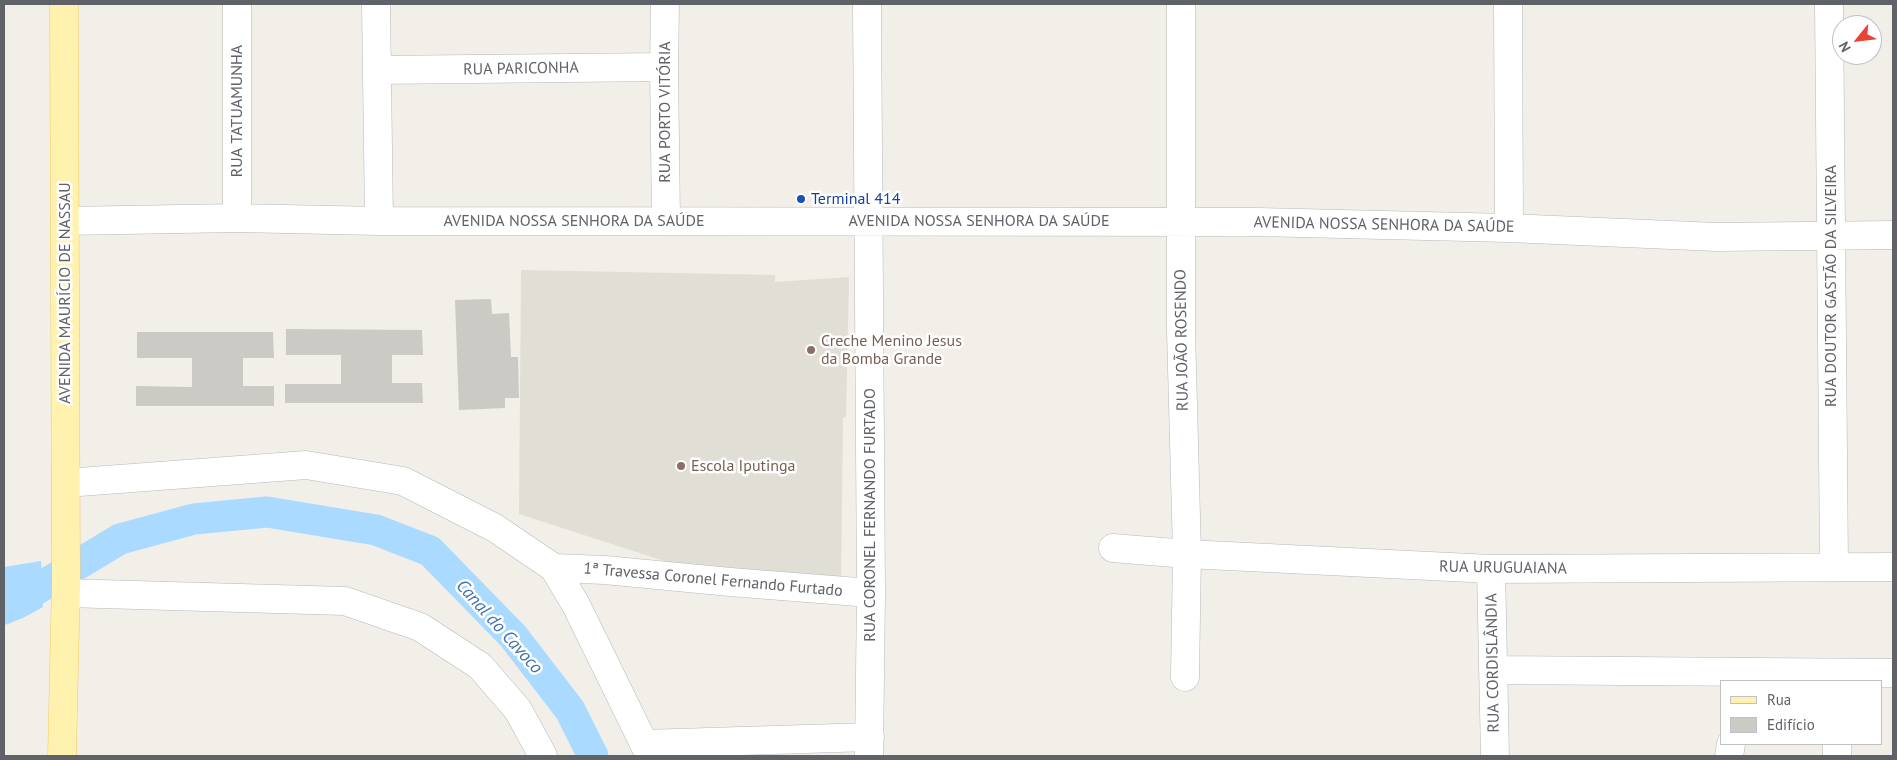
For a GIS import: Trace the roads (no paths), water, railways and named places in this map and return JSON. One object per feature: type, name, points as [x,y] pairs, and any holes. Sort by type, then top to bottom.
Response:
[{"type":"main road","name":"AVENIDA MAURÍCIO DE NASSAU","points":[[62,756],[66,588],[64,4]]},
{"type":"street","name":"RUA TATUAMUNHA","points":[[237,4],[237,218]]},
{"type":"street","points":[[376,4],[379,221]]},
{"type":"street","name":"RUA PORTO VITÓRIA","points":[[665,4],[666,220]]},
{"type":"street","name":"RUA CORONEL FERNANDO FURTADO","points":[[867,4],[871,593],[870,747]]},
{"type":"street","name":"RUA JOÃO ROSENDO","points":[[1181,4],[1182,330],[1187,554],[1185,676]]},
{"type":"street","points":[[1508,4],[1509,228]]},
{"type":"street","name":"RUA DOUTOR GASTÃO DA SILVEIRA","points":[[1829,4],[1834,567]]},
{"type":"street","name":"RUA PARICONHA","points":[[377,70],[664,67]]},
{"type":"street","name":"AVENIDA NOSSA SENHORA DA SAÚDE","points":[[65,221],[237,218],[379,221],[1181,222],[1509,228],[1717,237],[1893,235]]},
{"type":"street","points":[[66,490],[306,465],[404,481],[495,528],[554,568],[576,605],[647,750],[870,747]]},
{"type":"street","name":"RUA URUGUAIANA","points":[[1113,548],[1187,554],[1491,569],[1893,567]]},
{"type":"street","name":"1ª Travessa Coronel Fernando Furtado","points":[[554,568],[605,570],[871,593]]},
{"type":"street","name":"RUA CORDISLÂNDIA","points":[[1491,569],[1495,756]]},
{"type":"street","points":[[66,588],[345,600],[420,627],[480,666],[518,710],[543,756]]},
{"type":"street","points":[[1493,670],[1738,677],[1841,677],[1893,674]]},
{"type":"water","points":[[41,561],[43,607],[23,618],[4,625],[4,567]]},
{"type":"waterway","name":"Canal do Cavoco","points":[[4,609],[120,539],[194,519],[267,512],[376,530],[430,551],[513,636],[570,710],[593,756]]},
{"type":"place","name":"Terminal 414","points":[[801,199]]},
{"type":"place","name":"Creche Menino Jesus da Bomba Grande","points":[[811,350]]},
{"type":"place","name":"Escola Iputinga","points":[[681,466]]}]
